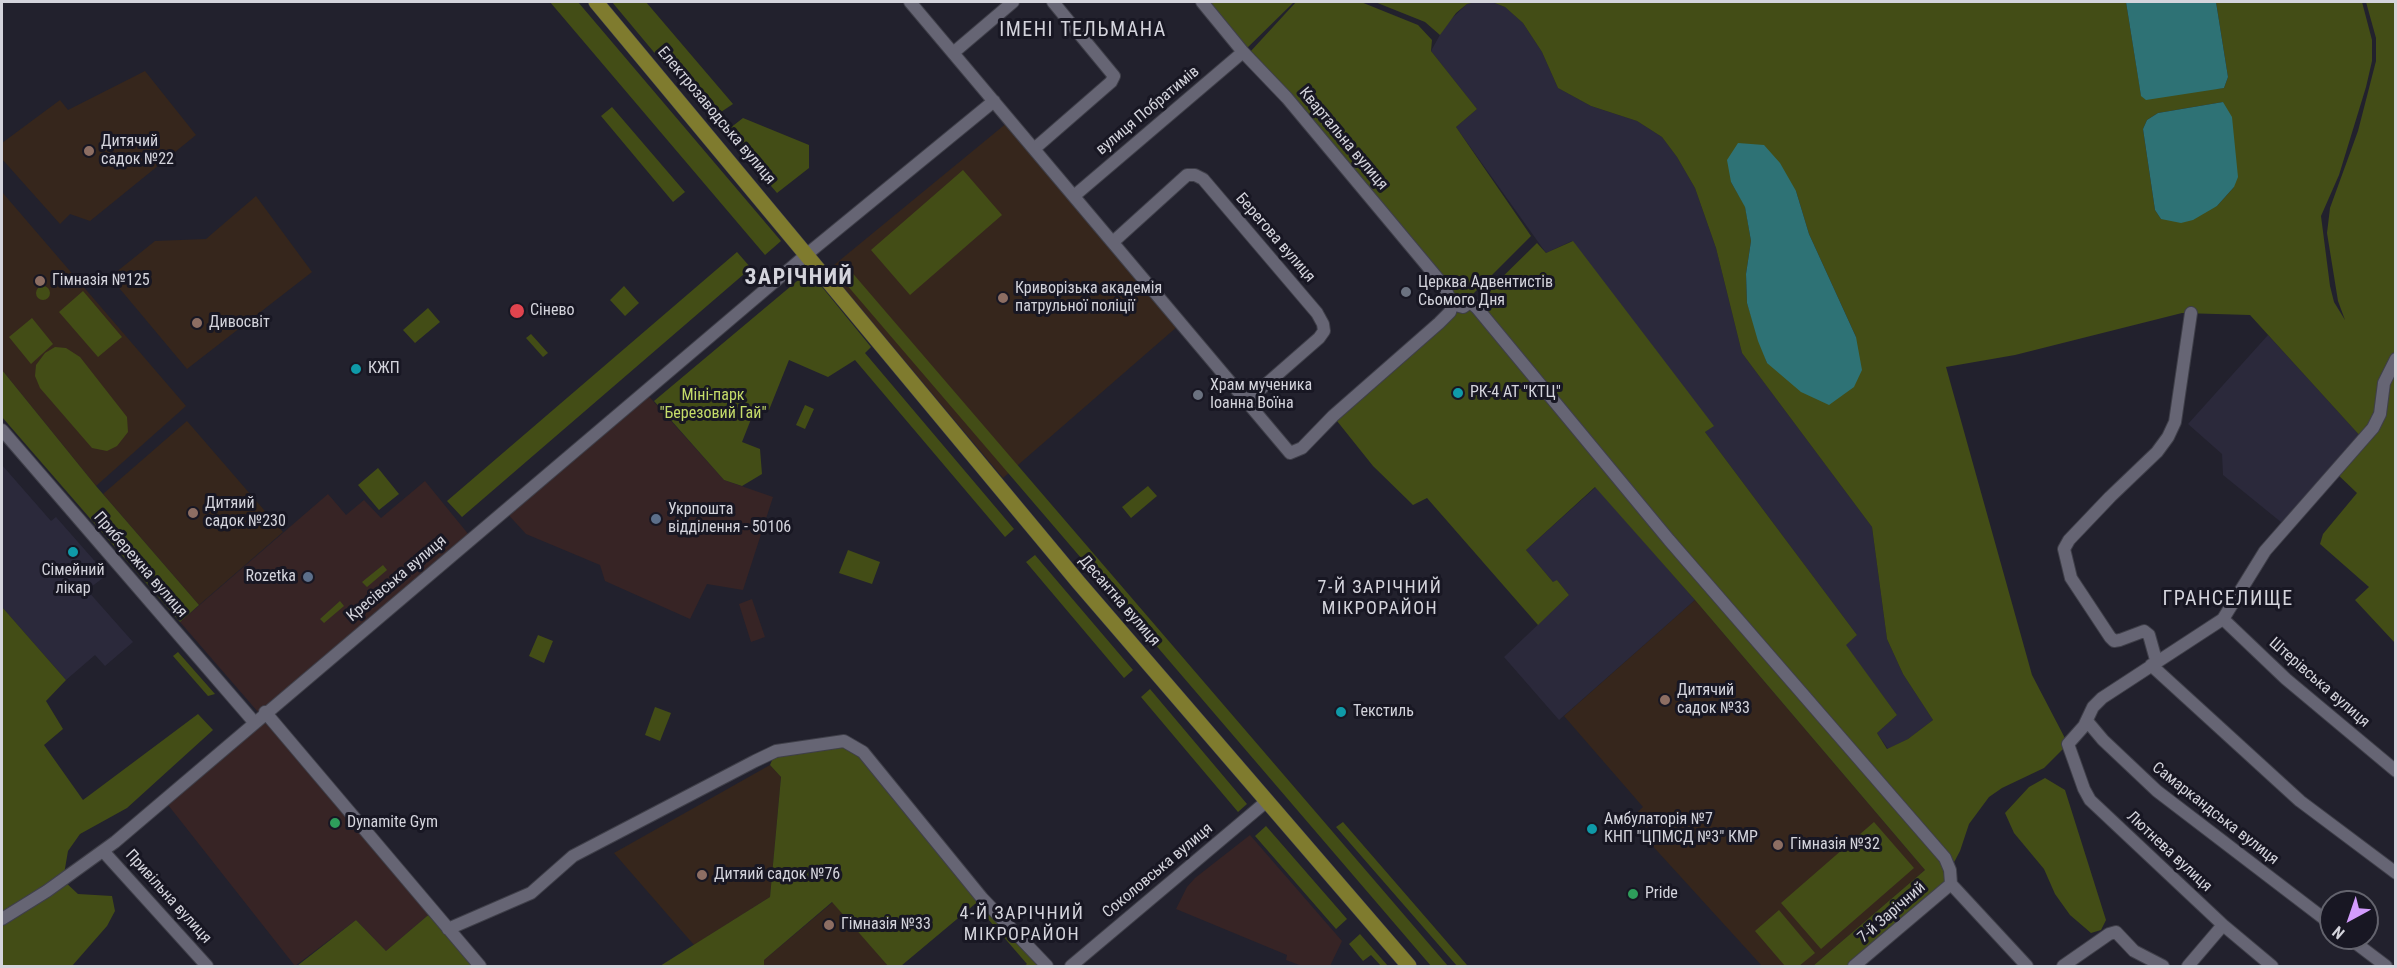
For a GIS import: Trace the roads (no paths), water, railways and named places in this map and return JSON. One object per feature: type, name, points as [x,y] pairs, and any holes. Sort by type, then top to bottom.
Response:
[{"type":"main road","name":"Електрозаводська вулиця","points":[[596,2],[806,255]]},
{"type":"main road","name":"Десантна вулиця","points":[[806,255],[1085,590],[1409,966]]},
{"type":"street","points":[[953,52],[1013,2]]},
{"type":"street","points":[[1035,149],[1111,82],[1113,76],[1053,2]]},
{"type":"street","name":"Квартальна вулиця","points":[[1202,2],[1243,52],[1287,98],[1444,286],[1452,304]]},
{"type":"street","points":[[916,3],[953,52],[1290,453],[1302,448],[1333,416],[1439,323],[1450,312],[1452,304],[1463,307],[1470,302],[1477,308],[1662,531],[1945,858],[1950,870],[1951,884],[2027,966]]},
{"type":"street","name":"вулиця Побратимів","points":[[1074,196],[1243,52]]},
{"type":"street","points":[[806,255],[994,101]]},
{"type":"street","name":"Берегова вулиця","points":[[1113,242],[1187,175],[1195,175],[1203,179],[1317,313],[1324,331],[1319,338],[1247,401]]},
{"type":"street","name":"Кресівська вулиця","points":[[2,919],[47,891],[103,851],[165,801],[265,712],[806,255]]},
{"type":"street","points":[[2191,313],[2175,422],[2157,452],[2069,540],[2064,549],[2071,578],[2114,641],[2144,631],[2149,635],[2153,663],[2315,813],[2396,873]]},
{"type":"street","points":[[2087,721],[2096,703],[2153,663],[2223,619],[2265,551],[2373,428],[2380,414],[2385,383],[2396,359]]},
{"type":"street","name":"Прибережна вулиця","points":[[2,430],[254,722]]},
{"type":"street","name":"Штерівська вулиця","points":[[2223,619],[2286,679],[2396,771]]},
{"type":"street","points":[[265,712],[480,966]]},
{"type":"street","name":"Лютнева вулиця","points":[[2087,721],[2068,744],[2090,800],[2223,925],[2272,966]]},
{"type":"street","name":"Самаркандська вулиця","points":[[2087,721],[2103,740],[2157,791],[2319,915]]},
{"type":"street","points":[[448,929],[531,893],[573,856],[776,751],[844,741],[863,752],[982,898],[1047,966]]},
{"type":"street","name":"Соколовська вулиця","points":[[1071,966],[1267,801]]},
{"type":"street","name":"Привільна вулиця","points":[[103,851],[207,966]]},
{"type":"street","name":"7-й Зарічний","points":[[1854,966],[1951,884]]},
{"type":"street","points":[[2188,966],[2223,925]]},
{"type":"street","points":[[2063,966],[2109,934],[2116,932],[2134,951],[2163,966]]},
{"type":"street","points":[[2365,950],[2386,966]]},
{"type":"place","name":"Дитячий садок №22","points":[[89,151]]},
{"type":"place","name":"Гімназія №125","points":[[40,281]]},
{"type":"place","name":"Церква Адвентистів Сьомого Дня","points":[[1406,292]]},
{"type":"place","name":"Криворізька академія патрульної поліції","points":[[1003,298]]},
{"type":"place","name":"Сінево","points":[[517,311]]},
{"type":"place","name":"Дивосвіт","points":[[197,323]]},
{"type":"place","name":"КЖП","points":[[356,369]]},
{"type":"place","name":"РК-4 АТ \"КТЦ\"","points":[[1458,393]]},
{"type":"place","name":"Храм мученика Іоанна Воїна","points":[[1198,395]]},
{"type":"place","name":"Дитяий садок №230","points":[[193,513]]},
{"type":"place","name":"Укрпошта відділення - 50106","points":[[656,519]]},
{"type":"place","name":"Сімейний лікар","points":[[73,552]]},
{"type":"place","name":"Rozetka","points":[[308,577]]},
{"type":"place","name":"Дитячий садок №33","points":[[1665,700]]},
{"type":"place","name":"Текстиль","points":[[1341,712]]},
{"type":"place","name":"Dynamite Gym","points":[[335,823]]},
{"type":"place","name":"Амбулаторія №7 КНП \"ЦПМСД №3\" КМР","points":[[1592,829]]},
{"type":"place","name":"Гімназія №32","points":[[1778,845]]},
{"type":"place","name":"Дитяий садок №76","points":[[702,875]]},
{"type":"place","name":"Pride","points":[[1633,894]]},
{"type":"place","name":"Гімназія №33","points":[[829,925]]},
{"type":"district","name":"ІМЕНІ ТЕЛЬМАНА","points":[[1083,31]]},
{"type":"district","name":"ЗАРІЧНИЙ","points":[[799,278]]},
{"type":"district","name":"7-Й ЗАРІЧНИЙ МІКРОРАЙОН","points":[[1380,598]]},
{"type":"district","name":"ГРАНСЕЛИЩЕ","points":[[2228,600]]},
{"type":"district","name":"4-Й ЗАРІЧНИЙ МІКРОРАЙОН","points":[[1022,924]]},
{"type":"park label","name":"Міні-парк \"Березовий Гай\"","points":[[713,405]]}]
